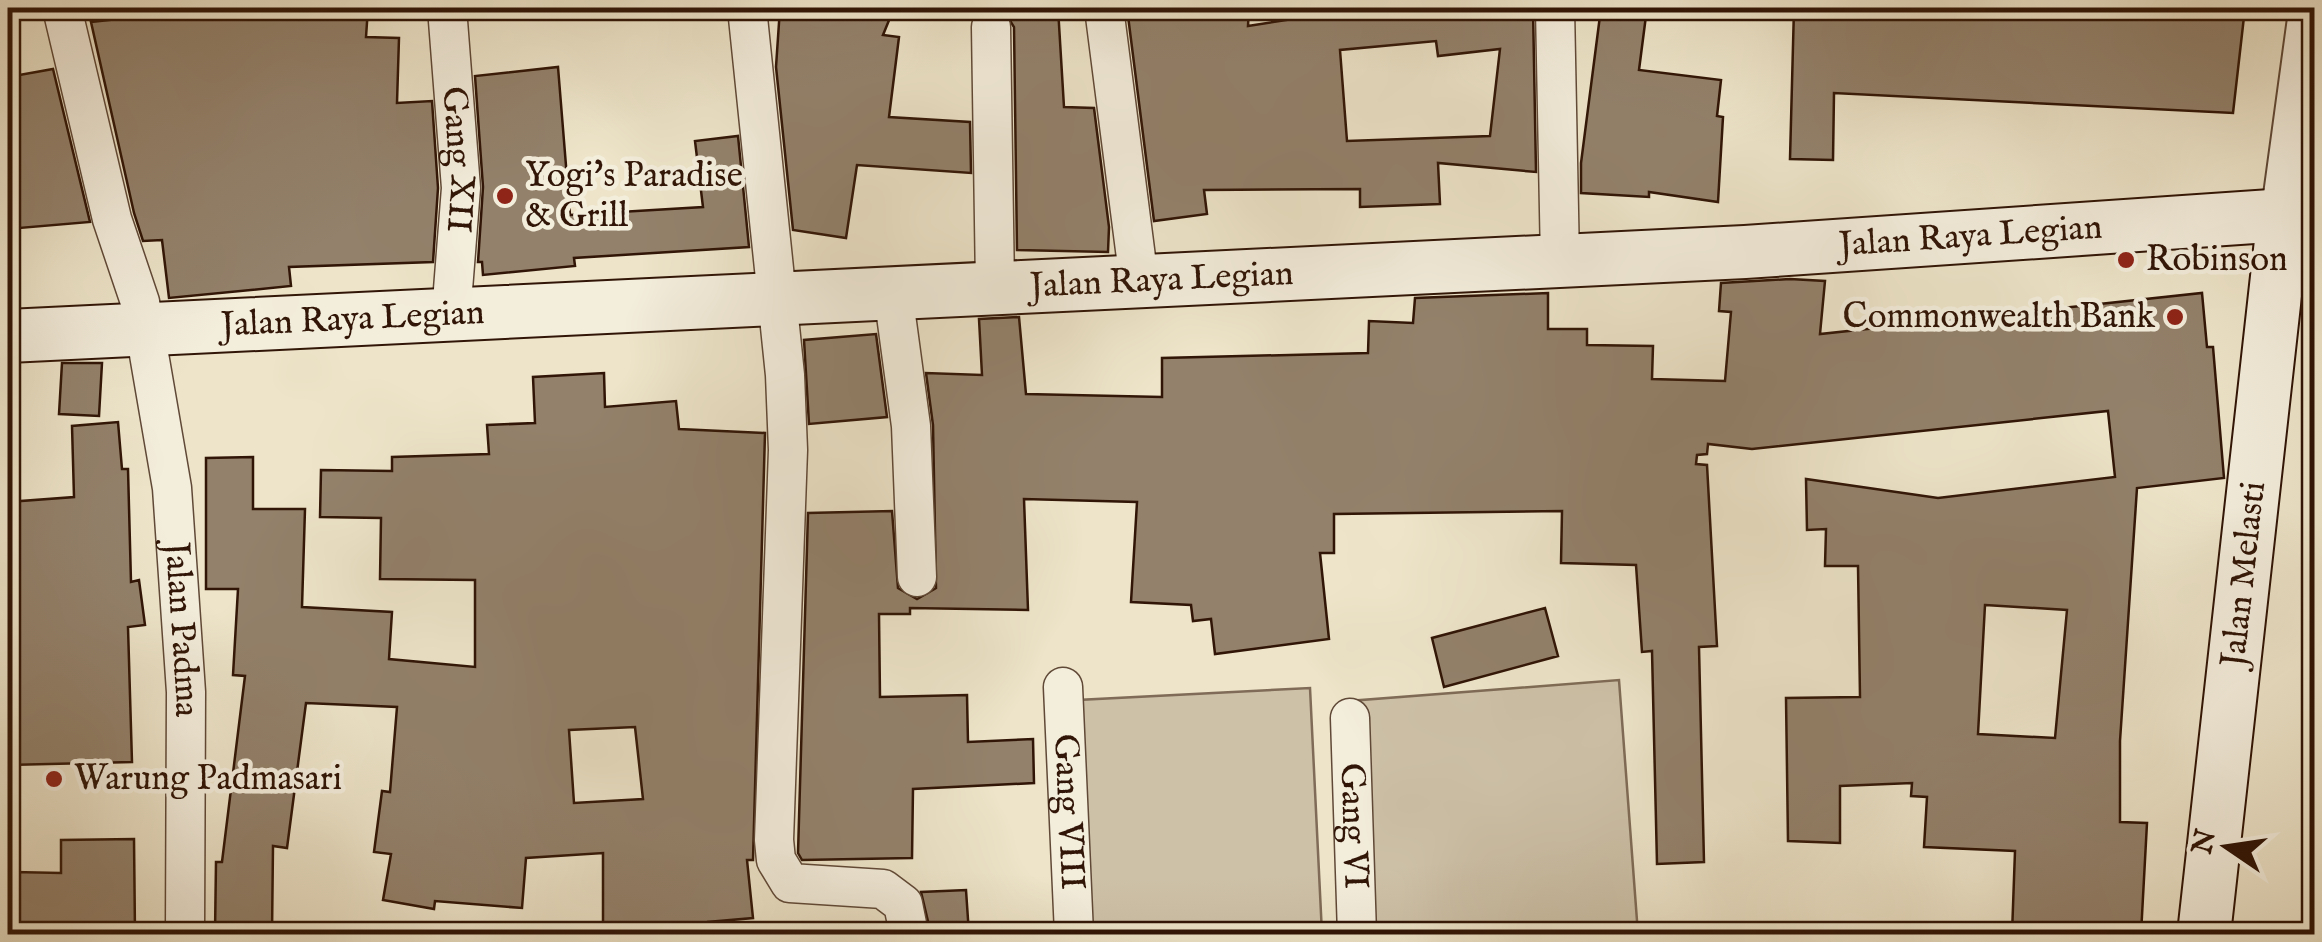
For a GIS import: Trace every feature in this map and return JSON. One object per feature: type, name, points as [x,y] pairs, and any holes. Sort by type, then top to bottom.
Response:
[{"type":"main road","name":"Jalan Raya Legian","points":[[8,336],[1560,261],[2300,213]]},
{"type":"main road","name":"Jalan Melasti","points":[[2204,934],[2300,213]]},
{"type":"street","name":"Jalan Padma","points":[[62,8],[108,203],[145,329],[172,488],[186,711],[185,934]]},
{"type":"street","name":"Gang XII","points":[[447,8],[461,188],[451,315]]},
{"type":"street","points":[[747,8],[778,299],[788,450],[775,714],[776,860],[790,883],[883,889],[902,904],[908,934]]},
{"type":"street","points":[[1104,8],[1139,281]]},
{"type":"street","points":[[1556,8],[1560,261]]},
{"type":"street","points":[[2300,213],[2312,8]]},
{"type":"street","points":[[990,27],[995,286]]},
{"type":"street","points":[[893,293],[910,426],[917,577]]},
{"type":"street","name":"Gang VIII","points":[[1063,688],[1074,934]]},
{"type":"street","name":"Gang VI","points":[[1350,718],[1357,934]]},
{"type":"shaded area","points":[[1619,680],[1638,934],[1366,934],[1349,701]]},
{"type":"shaded area","points":[[1310,688],[1322,934],[1089,934],[1078,700]]},
{"type":"building","points":[[192,8],[368,8],[366,37],[399,38],[397,103],[432,101],[438,188],[433,262],[289,267],[291,286],[169,298],[162,240],[143,241],[134,213],[91,22]]},
{"type":"building","points":[[780,8],[894,8],[883,35],[899,37],[889,117],[970,122],[971,173],[857,165],[846,238],[793,230],[776,67]]},
{"type":"building","points":[[1002,8],[1058,8],[1064,107],[1094,108],[1109,227],[1108,252],[1017,250],[1014,27]]},
{"type":"building","points":[[1127,8],[1249,8],[1248,26],[1319,15],[1319,8],[1533,8],[1536,172],[1438,163],[1440,204],[1360,207],[1360,189],[1204,190],[1207,214],[1154,221]],"holes":[[[1436,41],[1438,56],[1500,49],[1490,136],[1347,141],[1340,50]]]},
{"type":"building","points":[[1601,8],[1647,8],[1639,70],[1721,80],[1717,116],[1723,117],[1718,202],[1649,192],[1649,197],[1581,193],[1581,163]]},
{"type":"building","points":[[1794,8],[2245,8],[2233,113],[1834,93],[1833,160],[1790,159]]},
{"type":"building","points":[[558,67],[570,215],[703,207],[695,141],[738,136],[749,247],[574,258],[575,266],[483,275],[482,262],[478,262],[483,187],[475,76]]},
{"type":"building","points":[[53,69],[90,222],[8,229],[8,77]]},
{"type":"building","points":[[1825,281],[1820,334],[2202,293],[2207,347],[2213,347],[2224,478],[2137,488],[2120,741],[2120,822],[2147,823],[2141,934],[2012,934],[2015,851],[1924,847],[1927,797],[1911,796],[1912,783],[1840,786],[1840,843],[1788,841],[1786,698],[1860,697],[1858,566],[1825,566],[1826,529],[1807,530],[1806,479],[1938,498],[2115,477],[2108,411],[1752,449],[1708,444],[1707,454],[1697,455],[1696,464],[1707,465],[1717,646],[1699,647],[1704,862],[1657,864],[1652,651],[1642,652],[1636,565],[1561,563],[1562,511],[1334,514],[1334,553],[1320,553],[1329,639],[1215,654],[1211,619],[1193,621],[1191,605],[1131,602],[1137,502],[1024,499],[1028,610],[910,608],[910,614],[879,614],[880,697],[967,695],[968,742],[1033,739],[1034,783],[913,789],[912,858],[802,860],[798,853],[808,513],[892,511],[898,588],[917,599],[936,588],[933,425],[926,373],[982,375],[979,319],[1019,317],[1026,394],[1162,397],[1162,358],[1368,353],[1369,321],[1413,323],[1415,298],[1548,293],[1548,329],[1587,329],[1587,345],[1653,346],[1652,379],[1725,381],[1731,312],[1719,311],[1721,283]],"holes":[[[1985,605],[2067,610],[2055,738],[1978,734]]]},
{"type":"building","points":[[876,334],[887,417],[809,424],[804,340]]},
{"type":"building","points":[[62,363],[102,363],[99,416],[59,414]]},
{"type":"building","points":[[604,373],[605,407],[676,401],[679,429],[765,433],[753,860],[747,860],[753,918],[708,922],[707,934],[603,934],[603,853],[526,858],[522,908],[435,901],[434,909],[383,900],[391,854],[374,852],[382,791],[390,792],[397,707],[306,703],[287,848],[273,846],[272,934],[215,934],[216,862],[222,862],[245,676],[233,675],[238,589],[206,589],[206,458],[253,457],[253,509],[305,509],[302,607],[392,612],[389,659],[475,667],[475,580],[380,579],[381,518],[320,517],[321,470],[392,471],[392,457],[489,454],[487,425],[535,423],[533,377]],"holes":[[[635,727],[643,799],[574,803],[569,730]]]},
{"type":"building","points":[[118,422],[122,469],[128,469],[131,582],[139,580],[145,625],[128,627],[132,762],[8,765],[8,502],[74,497],[72,426]]},
{"type":"building","points":[[1545,608],[1558,656],[1444,687],[1432,638]]},
{"type":"building","points":[[134,839],[135,934],[12,934],[14,872],[61,873],[61,840]]},
{"type":"building","points":[[966,890],[969,934],[931,934],[921,892]]},
{"type":"place","name":"Yogi's Paradise & Grill","points":[[505,196]]},
{"type":"place","name":"Robinson","points":[[2126,260]]},
{"type":"place","name":"Commonwealth Bank","points":[[2175,317]]},
{"type":"place","name":"Warung Padmasari","points":[[54,779]]}]
